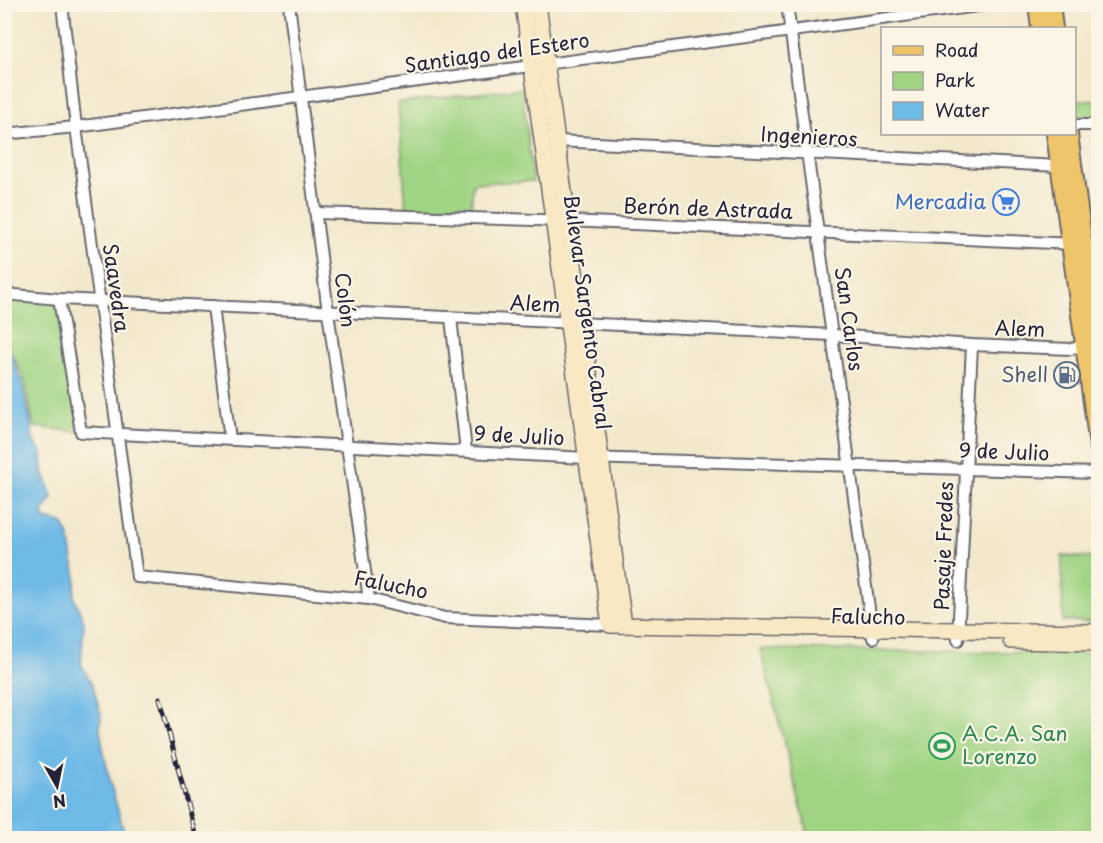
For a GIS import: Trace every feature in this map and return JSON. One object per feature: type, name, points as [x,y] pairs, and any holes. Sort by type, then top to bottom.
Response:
[{"type":"main road","name":"Bulevar Sargento Cabral","points":[[523,4],[557,141],[561,221]]},
{"type":"main road","name":"Bulevar Sargento Cabral","points":[[538,4],[539,66],[593,458],[624,625]]},
{"type":"main road","points":[[1037,4],[1040,27]]},
{"type":"main road","points":[[1051,4],[1054,27]]},
{"type":"main road","points":[[1055,135],[1059,166],[1084,244]]},
{"type":"main road","points":[[1069,135],[1095,344],[1098,447]]},
{"type":"main road","name":"Falucho","points":[[624,625],[959,635],[1098,643]]},
{"type":"main road","name":"Falucho","points":[[959,635],[1098,632]]},
{"type":"street","name":"Saavedra","points":[[62,4],[76,128],[137,577]]},
{"type":"street","name":"Colón","points":[[289,4],[328,312],[369,599]]},
{"type":"street","name":"San Carlos","points":[[787,4],[872,633]]},
{"type":"street","name":"Santiago del Estero","points":[[4,134],[76,128],[993,4]]},
{"type":"street","points":[[1076,125],[1098,125]]},
{"type":"street","name":"Ingenieros","points":[[557,141],[1059,166]]},
{"type":"street","name":"Berón de Astrada","points":[[316,213],[819,231],[1084,244]]},
{"type":"street","name":"Alem","points":[[4,294],[58,299],[833,335],[972,345],[1071,349],[1095,344]]},
{"type":"street","name":"9 de Julio","points":[[58,299],[81,432],[593,458],[1098,473]]},
{"type":"street","points":[[213,306],[230,440]]},
{"type":"street","points":[[451,318],[466,452]]},
{"type":"street","name":"Pasaje Fredes","points":[[959,635],[972,345]]},
{"type":"street","name":"Falucho","points":[[137,577],[369,599],[445,618],[624,625]]},
{"type":"green space","points":[[522,88],[533,181],[473,183],[471,212],[406,208],[398,103]]},
{"type":"green space","points":[[1076,100],[1098,101],[1098,117],[1078,117]]},
{"type":"green space","points":[[4,294],[59,299],[81,432],[34,427],[24,379],[5,337]]},
{"type":"green space","points":[[1062,556],[1098,558],[1098,622],[1063,621]]},
{"type":"green space","name":"A.C.A. San Lorenzo","points":[[760,649],[1098,653],[1098,838],[809,838]]},
{"type":"water","points":[[4,343],[22,383],[33,440],[42,454],[43,471],[52,497],[43,516],[45,519],[62,523],[69,536],[76,577],[74,597],[84,622],[81,664],[93,686],[101,715],[100,730],[103,749],[126,838],[5,838]]},
{"type":"railway","points":[[160,698],[196,838]]},
{"type":"place","name":"Mercadia","points":[[1006,202]]},
{"type":"place","name":"Shell","points":[[1067,375]]},
{"type":"place","name":"A.C.A. San Lorenzo","points":[[942,746]]}]
